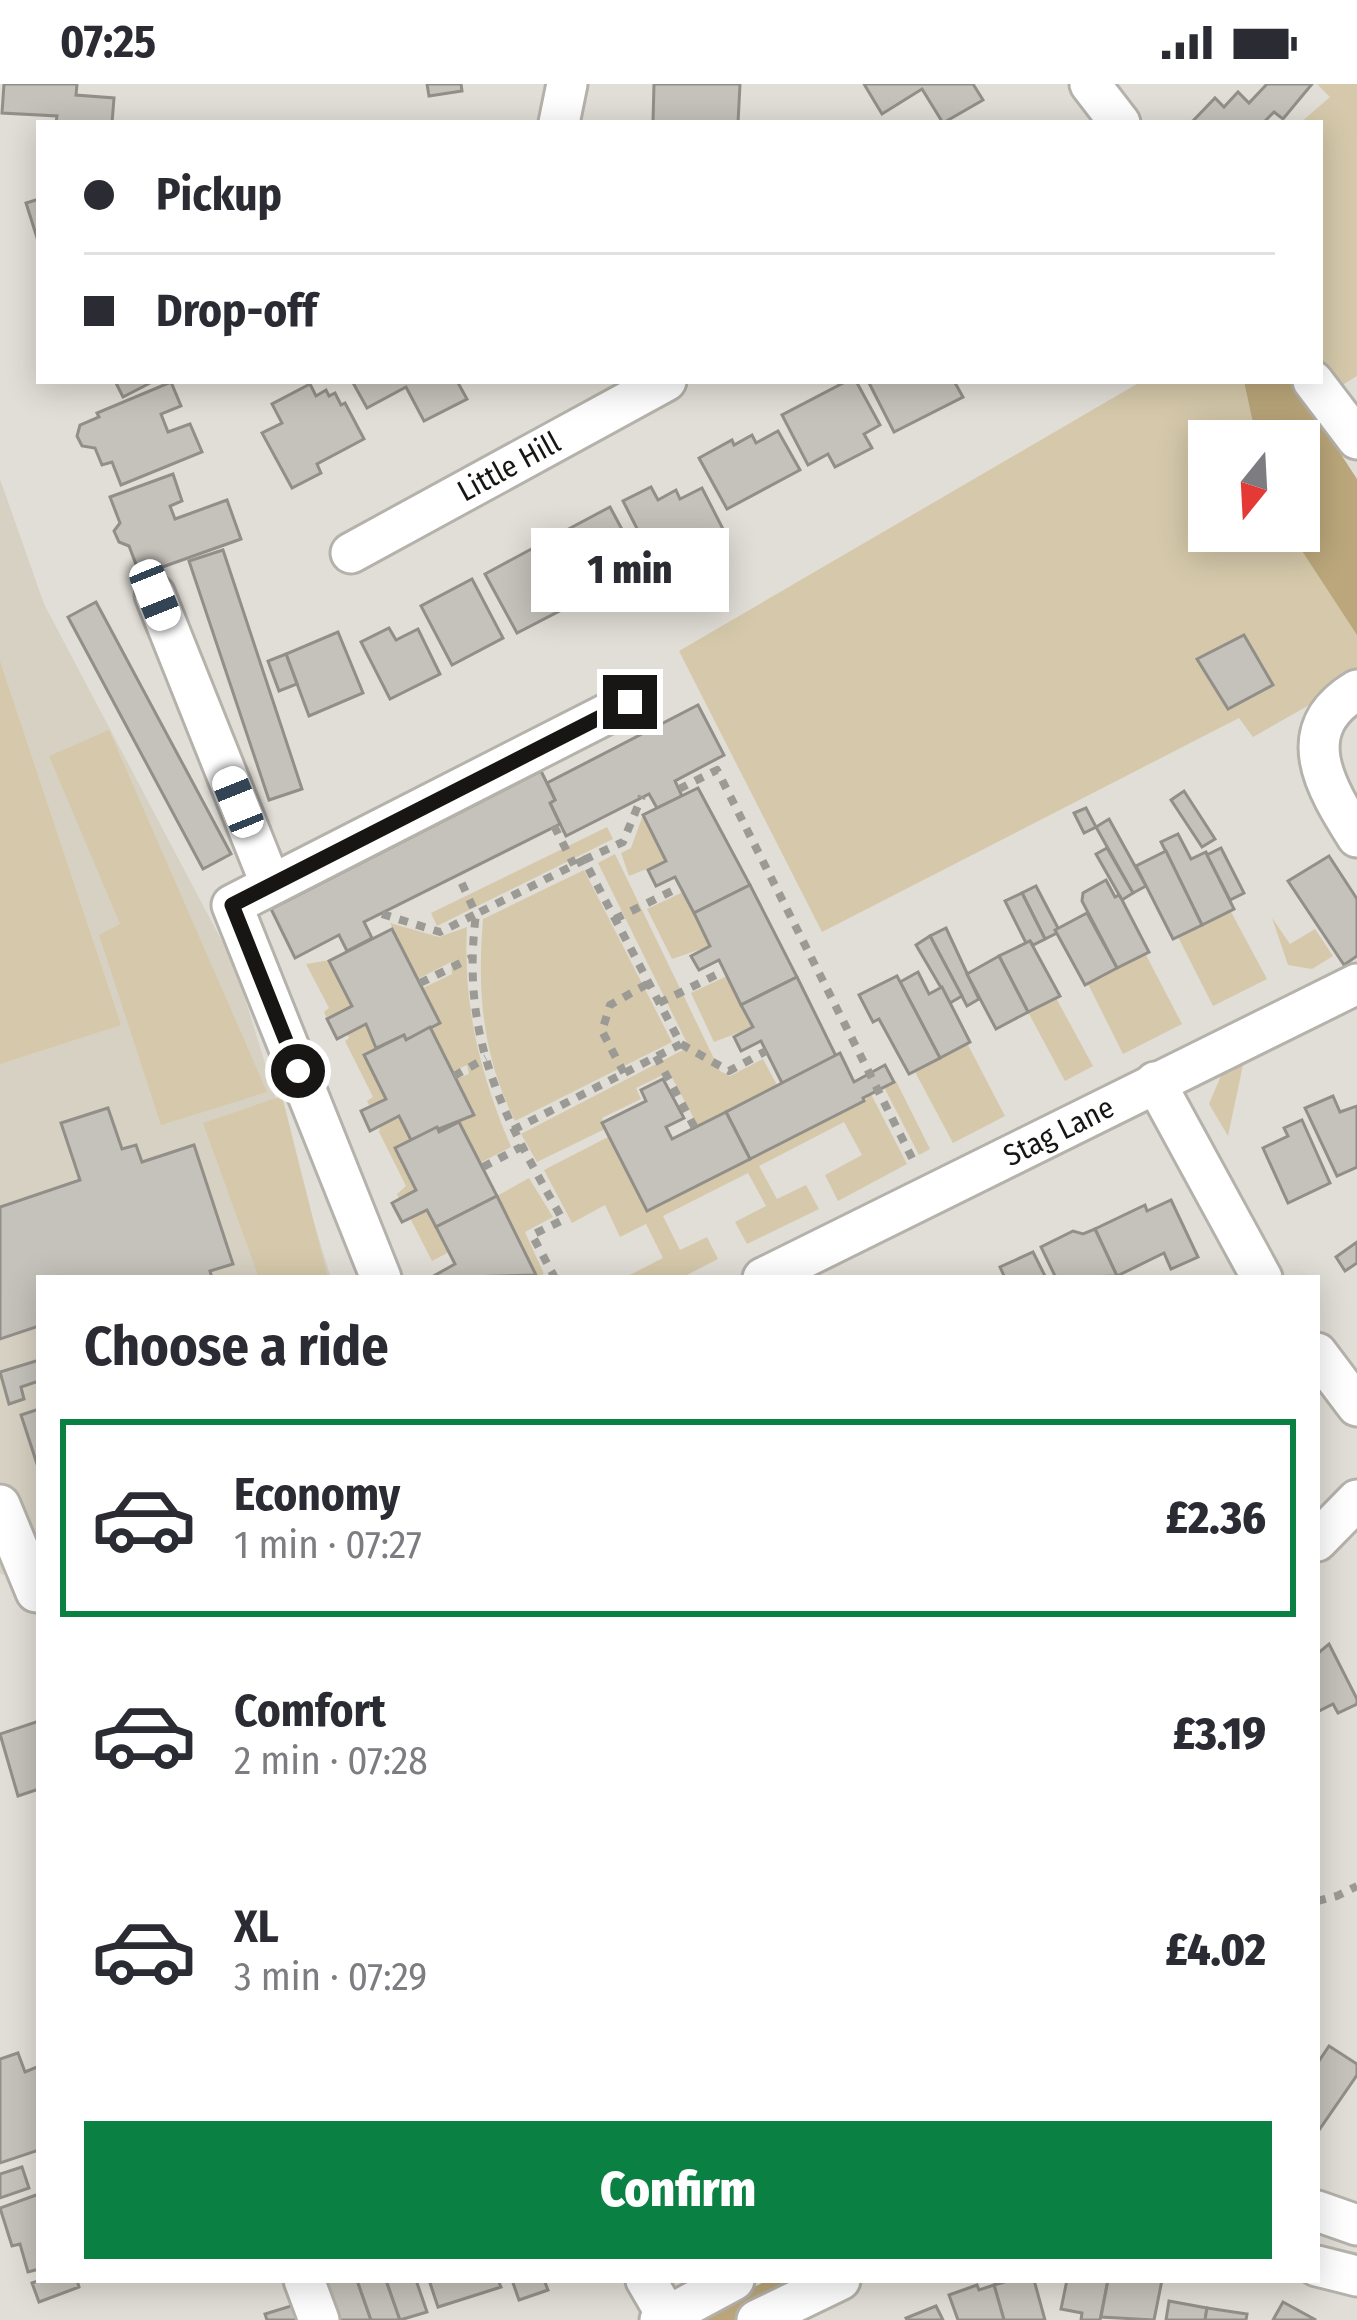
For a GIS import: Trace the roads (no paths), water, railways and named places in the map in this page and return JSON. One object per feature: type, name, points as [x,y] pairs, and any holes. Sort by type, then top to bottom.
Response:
[{"type":"street","points":[[560,120],[567,84]]},
{"type":"street","points":[[1090,84],[1118,120]]},
{"type":"street","name":"Little Hill","points":[[351,553],[660,384]]},
{"type":"street","points":[[1315,384],[1357,439]]},
{"type":"street","points":[[155,595],[272,885]]},
{"type":"street","points":[[1357,690],[1322,726],[1318,759],[1328,791],[1357,837]]},
{"type":"street","points":[[380,1275],[232,905],[630,702]]},
{"type":"street","name":"Stag Lane","points":[[769,1275],[1357,984]]},
{"type":"street","points":[[1155,1082],[1260,1275]]},
{"type":"street","points":[[1320,1357],[1357,1406]]},
{"type":"street","points":[[1320,1537],[1357,1500]]},
{"type":"street","points":[[0,1505],[25,1596]]},
{"type":"street","points":[[1320,2212],[1357,2225]]},
{"type":"street","points":[[1320,2267],[1357,2276]]},
{"type":"street","points":[[305,2283],[319,2320]]},
{"type":"street","points":[[647,2283],[663,2318],[728,2283]]},
{"type":"street","points":[[757,2320],[834,2283]]}]
